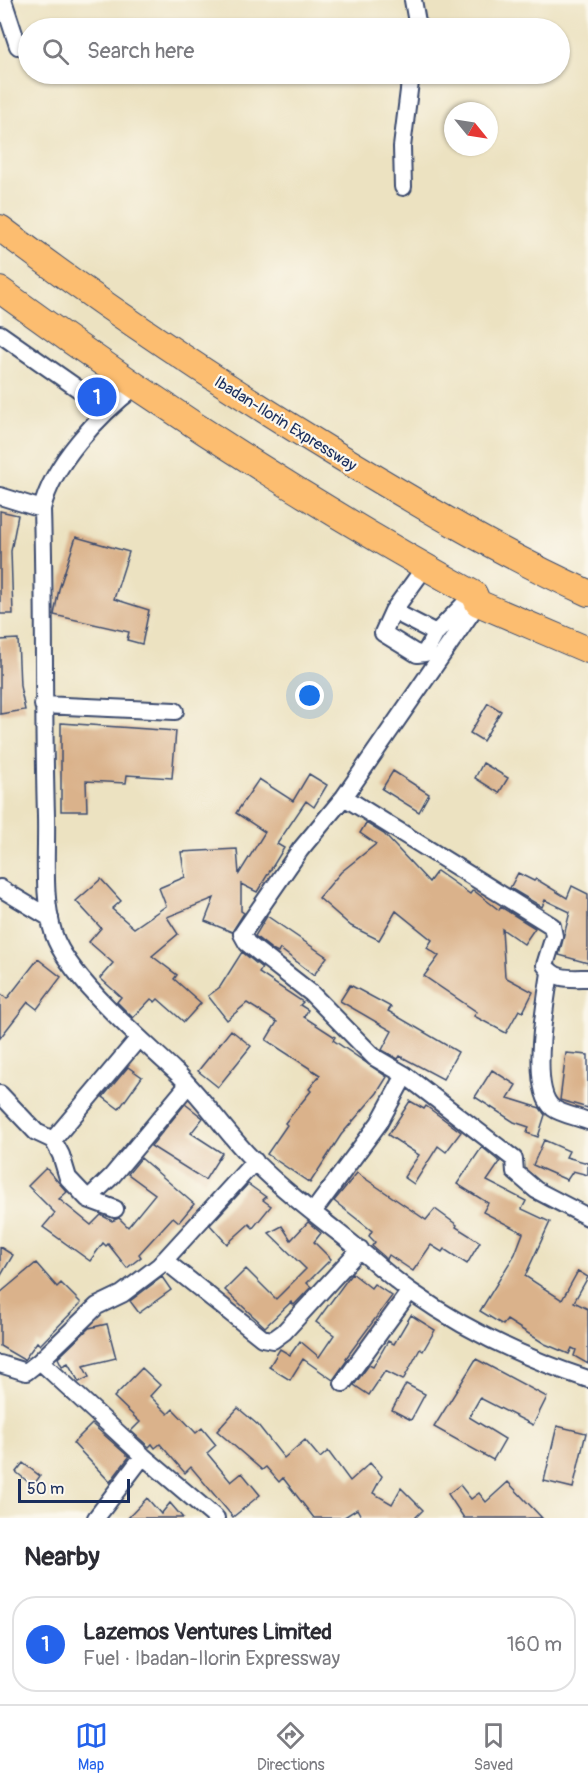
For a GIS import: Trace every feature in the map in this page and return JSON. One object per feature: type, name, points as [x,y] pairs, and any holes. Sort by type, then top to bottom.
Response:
[{"type":"highway","name":"Ibadan-Ilorin Expressway","points":[[0,228],[128,321],[297,430],[476,537],[531,567],[588,593]]},
{"type":"highway","points":[[0,290],[135,387],[300,494],[476,598],[588,650]]},
{"type":"street","points":[[3,0],[18,46]]},
{"type":"street","points":[[413,0],[416,18]]},
{"type":"street","points":[[403,187],[402,147],[410,84]]},
{"type":"street","points":[[0,334],[107,409]]},
{"type":"street","points":[[135,387],[107,409],[56,473],[46,492],[42,509],[43,705],[50,918],[63,955],[138,1039],[188,1085],[255,1161],[313,1212],[410,1291],[503,1347],[537,1362],[588,1379]]},
{"type":"street","points":[[0,496],[42,509]]},
{"type":"street","points":[[425,567],[393,610],[383,633],[417,654],[425,653],[436,633],[476,598]]},
{"type":"street","points":[[476,598],[344,797],[300,850],[242,934],[247,943],[311,993],[374,1057],[405,1075],[514,1159],[514,1172],[536,1190],[588,1217]]},
{"type":"street","points":[[393,610],[436,633]]},
{"type":"street","points":[[43,705],[175,711]]},
{"type":"street","points":[[344,797],[552,926],[554,936],[545,965],[549,973],[540,1040],[542,1079],[546,1097],[553,1108],[588,1120]]},
{"type":"street","points":[[0,888],[50,918]]},
{"type":"street","points":[[549,973],[561,978],[588,978]]},
{"type":"street","points":[[53,1140],[138,1039]]},
{"type":"street","points":[[313,1212],[379,1123],[405,1075]]},
{"type":"street","points":[[88,1199],[112,1176],[188,1085]]},
{"type":"street","points":[[0,1094],[36,1132],[53,1140],[61,1155],[68,1178],[88,1199],[115,1209]]},
{"type":"street","points":[[0,1364],[26,1372],[40,1361],[97,1306],[122,1294],[164,1260],[255,1161]]},
{"type":"street","points":[[164,1260],[262,1338],[273,1340],[284,1332],[360,1249]]},
{"type":"street","points":[[343,1383],[410,1291]]},
{"type":"street","points":[[40,1361],[143,1456],[216,1518]]},
{"type":"street","points":[[96,1518],[143,1456]]},
{"type":"building","points":[[0,511],[18,515],[11,551],[13,614],[0,614]]},
{"type":"building","points":[[76,537],[129,552],[114,599],[149,610],[142,644],[127,640],[129,632],[54,615],[59,589]]},
{"type":"building","points":[[18,639],[20,686],[25,710],[0,714],[0,640]]},
{"type":"building","points":[[488,703],[501,711],[483,741],[470,733]]},
{"type":"building","points":[[61,723],[176,731],[172,778],[127,775],[126,783],[86,781],[87,811],[61,811]]},
{"type":"building","points":[[483,763],[508,778],[499,793],[475,778]]},
{"type":"building","points":[[393,771],[429,794],[419,812],[382,789]]},
{"type":"building","points":[[309,774],[327,785],[314,807],[306,801],[277,844],[284,848],[257,892],[241,884],[241,911],[244,913],[232,932],[205,921],[214,898],[167,917],[178,934],[152,956],[177,975],[174,979],[201,1003],[184,1022],[158,999],[155,1002],[151,999],[133,1018],[117,1002],[121,997],[100,978],[113,963],[89,942],[101,928],[76,901],[101,879],[121,901],[112,909],[134,928],[166,906],[159,888],[185,877],[181,852],[237,849],[239,874],[265,832],[236,813],[259,779],[293,801]]},
{"type":"building","points":[[366,823],[384,834],[429,882],[437,871],[470,894],[473,890],[499,910],[501,907],[535,928],[524,944],[502,929],[505,977],[533,992],[523,1012],[519,1010],[506,1033],[474,1016],[477,1012],[424,976],[439,956],[427,948],[432,940],[396,911],[379,940],[351,926],[319,898],[341,872],[376,844],[360,833]]},
{"type":"building","points":[[518,873],[534,881],[536,879],[567,898],[572,886],[588,894],[588,963],[559,955],[570,912],[545,900],[542,907],[510,888]]},
{"type":"building","points":[[267,916],[327,957],[314,975],[280,949],[278,953],[274,951],[255,936]]},
{"type":"building","points":[[242,952],[262,968],[259,973],[303,1002],[300,1005],[308,1010],[304,1017],[335,1037],[333,1040],[387,1077],[377,1093],[341,1135],[310,1183],[267,1154],[287,1125],[285,1123],[311,1091],[309,1089],[320,1075],[266,1040],[277,1022],[247,1003],[227,1020],[208,996],[220,987]]},
{"type":"building","points":[[38,959],[61,977],[37,1009],[28,1002],[0,1038],[0,993],[7,999]]},
{"type":"building","points":[[350,985],[391,1007],[388,1011],[458,1052],[443,1079],[400,1056],[398,1059],[382,1050],[392,1031],[340,1001]]},
{"type":"building","points":[[231,1030],[251,1046],[218,1087],[198,1071]]},
{"type":"building","points":[[566,1053],[588,1055],[588,1108],[560,1100]]},
{"type":"building","points":[[128,1067],[142,1077],[119,1109],[103,1097]]},
{"type":"building","points":[[492,1070],[516,1085],[508,1098],[540,1108],[545,1115],[538,1137],[527,1133],[529,1127],[514,1122],[475,1097]]},
{"type":"building","points":[[410,1101],[424,1109],[426,1106],[461,1132],[446,1152],[438,1146],[414,1184],[404,1177],[419,1155],[388,1135]]},
{"type":"building","points":[[185,1104],[203,1118],[191,1133],[222,1153],[205,1180],[151,1146]]},
{"type":"building","points":[[544,1140],[569,1151],[566,1157],[588,1163],[588,1175],[573,1171],[567,1180],[533,1165]]},
{"type":"building","points":[[482,1147],[500,1162],[487,1181],[526,1201],[522,1209],[550,1222],[525,1276],[562,1300],[578,1271],[588,1277],[574,1302],[588,1309],[588,1364],[574,1356],[576,1350],[572,1348],[569,1354],[545,1344],[507,1320],[503,1325],[480,1311],[515,1254],[523,1233],[483,1212],[488,1203],[457,1184]]},
{"type":"building","points":[[141,1158],[194,1204],[179,1222],[173,1217],[139,1254],[141,1257],[127,1268],[108,1244],[106,1246],[103,1243],[90,1261],[43,1227],[55,1213],[28,1186],[46,1168],[67,1192],[59,1199],[91,1225],[101,1215],[112,1221],[119,1218],[128,1227],[155,1194],[128,1174]]},
{"type":"building","points":[[357,1173],[426,1220],[435,1209],[457,1225],[456,1227],[480,1242],[467,1264],[444,1249],[442,1252],[431,1245],[413,1271],[389,1255],[387,1259],[372,1246],[375,1242],[369,1236],[372,1231],[334,1201]]},
{"type":"building","points":[[248,1184],[266,1197],[263,1200],[271,1206],[253,1228],[249,1224],[227,1244],[210,1225]]},
{"type":"building","points":[[308,1222],[321,1233],[314,1242],[331,1259],[307,1283],[311,1287],[294,1305],[291,1302],[265,1327],[225,1290],[246,1269],[276,1299],[306,1269],[269,1233],[282,1226],[291,1240]]},
{"type":"building","points":[[0,1247],[13,1255],[0,1277]]},
{"type":"building","points":[[36,1263],[57,1287],[61,1283],[81,1303],[40,1345],[37,1342],[24,1360],[0,1346],[0,1293]]},
{"type":"building","points":[[352,1273],[371,1288],[374,1284],[392,1296],[346,1358],[348,1359],[333,1380],[303,1359],[290,1380],[269,1367],[280,1349],[290,1355],[300,1341],[319,1357],[334,1335],[316,1322]]},
{"type":"building","points":[[162,1277],[171,1290],[139,1313],[130,1301]]},
{"type":"building","points":[[411,1315],[435,1330],[423,1351],[420,1349],[403,1380],[385,1371],[369,1395],[354,1385],[369,1365],[373,1367],[388,1341],[394,1344]]},
{"type":"building","points":[[107,1324],[116,1358],[83,1366],[89,1377],[79,1382],[68,1363],[62,1366],[58,1358],[89,1328]]},
{"type":"building","points":[[476,1359],[547,1397],[533,1425],[480,1398],[469,1417],[505,1439],[493,1460],[434,1427]]},
{"type":"building","points":[[142,1368],[160,1385],[150,1396],[168,1414],[173,1409],[196,1433],[202,1428],[216,1445],[207,1453],[231,1482],[242,1473],[260,1495],[233,1517],[191,1467],[185,1473],[160,1444],[155,1448],[152,1444],[149,1447],[131,1431],[140,1422],[114,1397]]},
{"type":"building","points":[[406,1384],[425,1394],[411,1420],[392,1410]]},
{"type":"building","points":[[238,1408],[258,1425],[284,1458],[305,1440],[320,1458],[328,1451],[350,1481],[370,1463],[382,1476],[373,1493],[392,1504],[401,1488],[423,1510],[415,1518],[362,1518],[357,1509],[343,1518],[314,1518],[283,1478],[279,1482],[266,1467],[262,1470],[217,1431]]},
{"type":"building","points":[[92,1424],[129,1457],[110,1482],[73,1443]]},
{"type":"building","points":[[557,1426],[586,1433],[573,1488],[544,1481]]},
{"type":"building","points":[[23,1463],[40,1476],[33,1486],[16,1472]]},
{"type":"building","points":[[508,1482],[542,1518],[464,1518],[448,1494],[460,1485],[471,1499],[479,1493],[486,1502]]},
{"type":"building","points":[[147,1498],[161,1514],[170,1503],[183,1518],[128,1518]]},
{"type":"place","name":"Lazemos Ventures Limited","points":[[97,397]]}]
